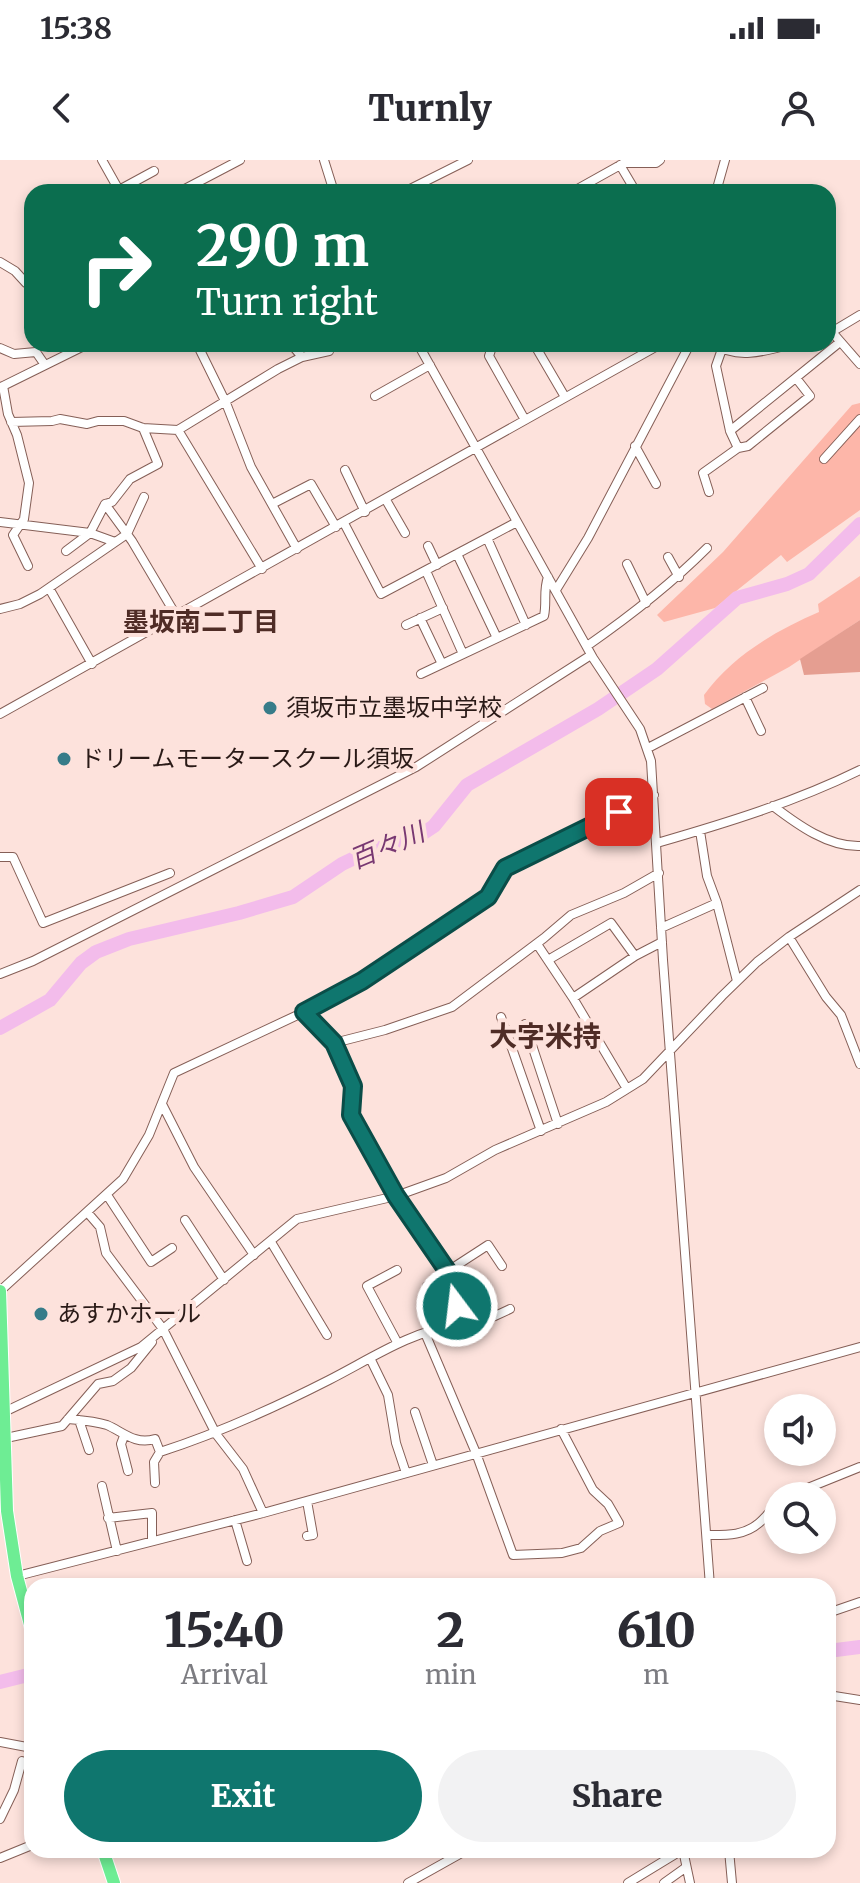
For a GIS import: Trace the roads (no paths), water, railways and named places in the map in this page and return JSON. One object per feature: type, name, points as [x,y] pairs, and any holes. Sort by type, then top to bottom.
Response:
[{"type":"highway","points":[[0,1291],[7,1511],[24,1602]]},
{"type":"highway","points":[[106,1858],[114,1883]]},
{"type":"street","points":[[194,184],[240,160]]},
{"type":"street","points":[[325,160],[332,184]]},
{"type":"street","points":[[420,184],[468,160]]},
{"type":"street","points":[[586,184],[620,165],[656,163],[660,160]]},
{"type":"street","points":[[718,184],[725,160]]},
{"type":"street","points":[[105,161],[116,184]]},
{"type":"street","points":[[620,165],[631,184]]},
{"type":"street","points":[[132,184],[154,171]]},
{"type":"street","points":[[0,262],[24,281]]},
{"type":"street","points":[[836,329],[860,315]]},
{"type":"street","points":[[836,338],[860,364]]},
{"type":"street","points":[[836,345],[840,342]]},
{"type":"street","points":[[0,348],[14,354],[36,352],[45,365]]},
{"type":"street","points":[[28,566],[13,535],[24,519],[29,483],[2,387],[72,352]]},
{"type":"street","points":[[201,352],[226,403],[251,467],[297,549]]},
{"type":"street","points":[[298,352],[302,357]]},
{"type":"street","points":[[11,422],[60,419],[87,424],[124,421],[143,428],[178,430],[278,369],[302,357],[324,352]]},
{"type":"street","points":[[423,352],[590,653],[640,729],[648,748],[654,795],[661,928],[710,1578]]},
{"type":"street","points":[[490,352],[489,356],[525,420]]},
{"type":"street","points":[[539,352],[565,397]]},
{"type":"street","points":[[0,714],[647,352]]},
{"type":"street","points":[[556,590],[588,538],[686,352]]},
{"type":"street","points":[[717,352],[716,366],[730,431],[738,448]]},
{"type":"street","points":[[727,352],[750,352]]},
{"type":"street","points":[[730,431],[828,352]]},
{"type":"street","points":[[375,396],[430,365]]},
{"type":"street","points":[[709,492],[703,473],[738,448],[748,446],[810,396],[796,378]]},
{"type":"street","points":[[824,459],[860,419]]},
{"type":"street","points":[[66,551],[90,533],[105,504],[112,502],[130,479],[158,464],[143,428]]},
{"type":"street","points":[[178,430],[262,569]]},
{"type":"street","points":[[635,446],[656,484]]},
{"type":"street","points":[[345,470],[365,512]]},
{"type":"street","points":[[272,504],[311,484],[340,525],[381,594],[517,522]]},
{"type":"street","points":[[0,609],[20,604],[49,588],[127,534],[144,497]]},
{"type":"street","points":[[386,500],[405,533]]},
{"type":"street","points":[[105,504],[127,534],[177,617]]},
{"type":"street","points":[[0,522],[90,533],[115,542]]},
{"type":"street","points":[[487,538],[526,625]]},
{"type":"street","points":[[428,546],[437,565]]},
{"type":"street","points":[[0,974],[33,961],[416,767],[590,653],[679,577],[707,548]]},
{"type":"street","points":[[457,554],[497,638]]},
{"type":"street","points":[[668,557],[679,577]]},
{"type":"street","points":[[627,564],[646,603]]},
{"type":"street","points":[[426,571],[463,654]]},
{"type":"street","points":[[421,674],[544,616],[547,603],[543,589],[548,577]]},
{"type":"street","points":[[49,588],[92,664]]},
{"type":"street","points":[[406,625],[443,608]]},
{"type":"street","points":[[420,618],[442,664]]},
{"type":"street","points":[[648,748],[763,688]]},
{"type":"street","points":[[745,697],[757,727]]},
{"type":"street","points":[[657,843],[819,790],[860,770]]},
{"type":"street","points":[[0,1291],[123,1179],[149,1135],[174,1073],[362,981],[488,897],[505,868],[654,795]]},
{"type":"street","points":[[773,806],[832,842],[849,847],[860,846]]},
{"type":"street","points":[[700,831],[707,876],[737,981]]},
{"type":"street","points":[[0,857],[13,857],[43,923],[170,873]]},
{"type":"street","points":[[334,1043],[385,1030],[452,1007],[571,915],[624,893],[659,873]]},
{"type":"street","points":[[3,1413],[141,1347],[297,1219],[396,1196],[446,1178],[495,1150],[606,1102],[643,1079],[737,981],[789,937],[860,890]]},
{"type":"street","points":[[661,928],[717,903]]},
{"type":"street","points":[[548,960],[611,923],[635,956]]},
{"type":"street","points":[[789,937],[826,997],[841,1015],[860,1064]]},
{"type":"street","points":[[573,998],[635,956],[662,942]]},
{"type":"street","points":[[537,944],[627,1089]]},
{"type":"street","points":[[304,1012],[334,1043],[353,1086],[351,1115],[396,1196],[457,1285],[454,1325]]},
{"type":"street","points":[[501,1017],[541,1131]]},
{"type":"street","points":[[525,1024],[558,1124]]},
{"type":"street","points":[[162,1104],[194,1167],[254,1255]]},
{"type":"street","points":[[107,1195],[151,1262],[172,1248]]},
{"type":"street","points":[[87,1212],[100,1227],[106,1253],[163,1329],[216,1434],[243,1469],[263,1513]]},
{"type":"street","points":[[185,1220],[224,1280]]},
{"type":"street","points":[[271,1242],[327,1335]]},
{"type":"street","points":[[448,1271],[488,1245],[502,1266]]},
{"type":"street","points":[[397,1270],[367,1286],[397,1342]]},
{"type":"street","points":[[427,1286],[454,1325]]},
{"type":"street","points":[[155,1483],[154,1462],[160,1452],[216,1434],[268,1410],[397,1342],[495,1316],[510,1309]]},
{"type":"street","points":[[6,1438],[62,1426],[98,1384],[113,1381],[131,1368],[163,1329]]},
{"type":"street","points":[[425,1333],[476,1453],[513,1555],[562,1553],[581,1548],[600,1531],[619,1523],[608,1504],[593,1490],[561,1429]]},
{"type":"street","points":[[17,1576],[263,1513],[696,1390],[860,1347]]},
{"type":"street","points":[[370,1358],[388,1395],[396,1443],[406,1473]]},
{"type":"street","points":[[415,1412],[433,1465]]},
{"type":"street","points":[[68,1419],[107,1425],[124,1436],[150,1441],[155,1439],[160,1452]]},
{"type":"street","points":[[79,1420],[89,1450]]},
{"type":"street","points":[[124,1436],[121,1444],[128,1471]]},
{"type":"street","points":[[823,1482],[860,1467]]},
{"type":"street","points":[[102,1486],[117,1551]]},
{"type":"street","points":[[307,1501],[313,1535]]},
{"type":"street","points":[[108,1518],[152,1513],[152,1541]]},
{"type":"street","points":[[707,1535],[734,1535],[748,1530],[764,1518]]},
{"type":"street","points":[[235,1520],[247,1561]]},
{"type":"street","points":[[836,1610],[860,1602]]},
{"type":"street","points":[[836,1696],[860,1700]]},
{"type":"street","points":[[0,1742],[24,1746]]},
{"type":"street","points":[[0,1819],[14,1790],[22,1761]]},
{"type":"street","points":[[0,1858],[24,1848]]},
{"type":"street","points":[[408,1883],[453,1858]]},
{"type":"street","points":[[628,1883],[670,1858]]},
{"type":"street","points":[[684,1858],[690,1883]]},
{"type":"street","points":[[730,1858],[732,1883]]},
{"type":"street","points":[[664,1883],[685,1868]]},
{"type":"waterway","name":"百々川","points":[[0,1028],[50,1000],[81,963],[96,952],[129,939],[293,897],[342,864],[365,853],[419,836],[434,826],[467,785],[598,709],[657,669],[737,598],[787,584],[809,574],[860,524]]},
{"type":"waterway","points":[[836,1650],[860,1647]]},
{"type":"waterway","points":[[0,1682],[24,1676]]},
{"type":"place","name":"須坂市立墨坂中学校","points":[[270,708]]},
{"type":"place","name":"ドリームモータースクール須坂","points":[[64,759]]},
{"type":"place","name":"あすかホール","points":[[41,1314]]},
{"type":"district","name":"墨坂南二丁目","points":[[201,622]]},
{"type":"district","name":"大字米持","points":[[545,1036]]}]
